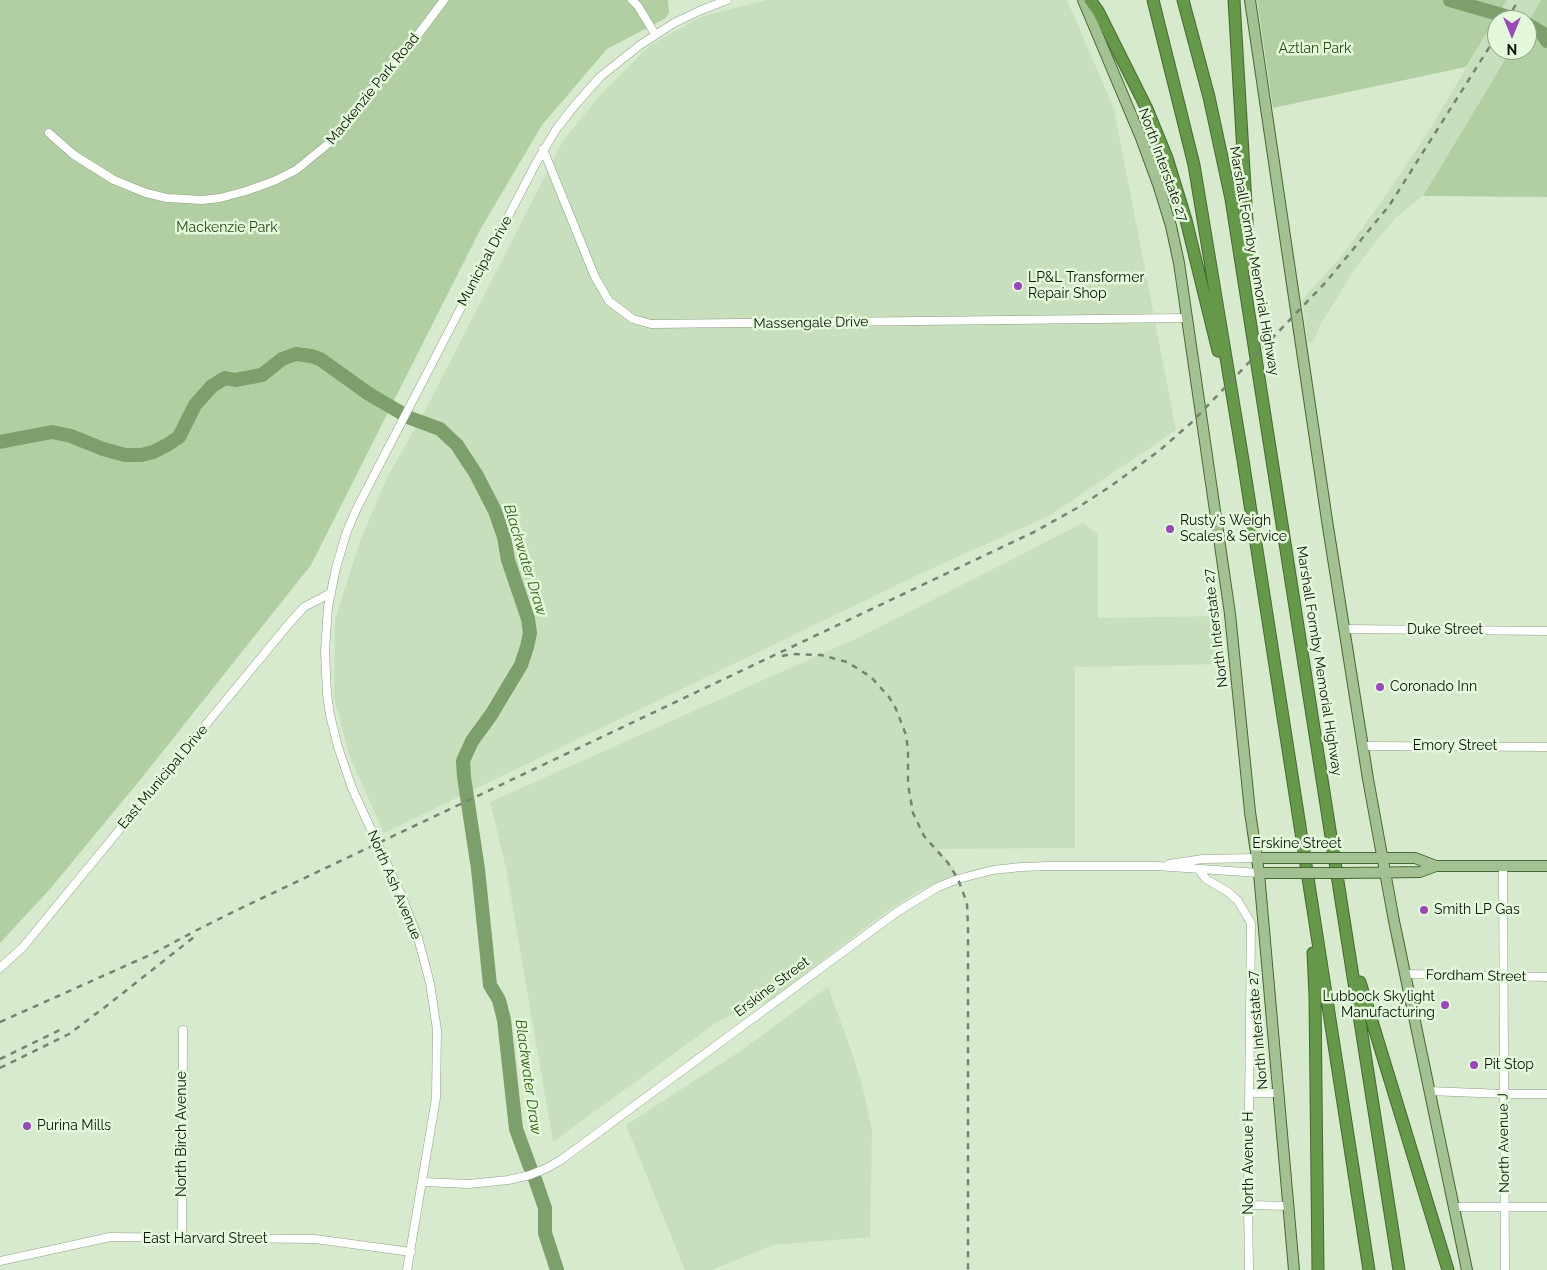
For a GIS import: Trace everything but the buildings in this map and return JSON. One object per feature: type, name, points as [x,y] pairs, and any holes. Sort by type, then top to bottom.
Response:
[{"type":"highway","points":[[1090,0],[1147,109],[1167,158],[1179,195],[1242,455]]},
{"type":"highway","points":[[1154,0],[1194,165],[1242,455],[1369,1270]]},
{"type":"highway","name":"Marshall Formby Memorial Highway","points":[[1183,0],[1207,88],[1231,199],[1399,1270]]},
{"type":"highway","points":[[1234,0],[1247,221],[1246,292]]},
{"type":"highway","points":[[1309,889],[1315,996],[1318,1270]]},
{"type":"highway","points":[[1349,948],[1448,1270]]},
{"type":"main road","name":"North Interstate 27","points":[[1083,0],[1160,187],[1179,263],[1230,614],[1250,812],[1259,873],[1294,1270]]},
{"type":"main road","points":[[1250,0],[1362,746],[1405,974],[1467,1270]]},
{"type":"main road","name":"Erskine Street","points":[[1256,858],[1416,858],[1436,866]]},
{"type":"main road","name":"Erskine Street","points":[[1259,873],[1385,873],[1420,872],[1436,866],[1547,866]]},
{"type":"street","name":"Mackenzie Park Road","points":[[49,133],[74,154],[114,180],[146,192],[167,198],[202,200],[220,198],[246,191],[274,181],[296,170],[334,139],[353,118],[374,88],[408,48],[444,0]]},
{"type":"street","points":[[632,0],[639,7],[654,34]]},
{"type":"street","name":"Municipal Drive","points":[[331,593],[347,530],[406,412],[543,149],[565,118],[600,77],[620,60],[654,34],[699,11],[727,0]]},
{"type":"street","name":"Massengale Drive","points":[[543,149],[595,276],[609,301],[633,319],[651,324],[1186,318]]},
{"type":"street","name":"East Municipal Drive","points":[[0,968],[29,940],[287,626],[304,607],[331,593]]},
{"type":"street","name":"North Ash Avenue","points":[[331,593],[326,628],[325,672],[328,701],[338,747],[352,788],[410,915],[425,961],[437,1030],[436,1098],[407,1270]]},
{"type":"street","name":"Duke Street","points":[[1344,629],[1547,631]]},
{"type":"street","name":"Emory Street","points":[[1362,746],[1547,747]]},
{"type":"street","name":"Erskine Street","points":[[1157,866],[1203,859],[1256,858]]},
{"type":"street","name":"Erskine Street","points":[[423,1182],[469,1184],[501,1181],[530,1174],[547,1168],[561,1160],[882,922],[938,887],[975,874],[1021,867],[1157,866],[1259,873]]},
{"type":"street","name":"North Avenue J","points":[[1503,866],[1505,1270]]},
{"type":"street","name":"North Avenue H","points":[[1199,870],[1206,879],[1228,892],[1238,901],[1251,923],[1249,1270]]},
{"type":"street","name":"Fordham Street","points":[[1405,974],[1547,977]]},
{"type":"street","name":"North Birch Avenue","points":[[182,1030],[182,1239]]},
{"type":"street","points":[[1429,1091],[1547,1094]]},
{"type":"street","points":[[1249,1093],[1277,1093]]},
{"type":"street","points":[[1248,1205],[1289,1206]]},
{"type":"street","points":[[1454,1207],[1547,1206]]},
{"type":"street","name":"East Harvard Street","points":[[0,1261],[110,1237],[315,1240],[411,1252]]},
{"type":"shaded area","points":[[767,0],[1067,0],[1114,109],[1176,430],[1049,516],[926,571],[384,833],[349,755],[334,697],[335,620],[360,541],[386,480],[430,401],[563,141],[601,94],[650,45],[703,16]]},
{"type":"shaded area","points":[[1507,0],[1541,0],[1535,10],[1501,10]]},
{"type":"shaded area","points":[[1487,33],[1487,60],[1505,60],[1423,196],[1394,219],[1356,267],[1319,327],[1314,341],[1308,343],[1302,300],[1345,252],[1428,132]]},
{"type":"shaded area","points":[[1083,523],[1098,534],[1098,618],[1220,616],[1225,664],[1075,667],[1075,848],[938,849],[957,874],[919,891],[886,912],[768,1002],[720,1020],[553,1142],[506,868],[490,802],[864,635]]},
{"type":"shaded area","points":[[828,987],[851,1050],[863,1089],[872,1129],[870,1237],[773,1245],[712,1270],[685,1270],[626,1125],[739,1052]]},
{"type":"green space","name":"Mackenzie Park","points":[[0,0],[668,0],[669,12],[666,18],[607,49],[542,125],[480,230],[311,565],[140,780],[50,889],[0,943]]},
{"type":"green space","name":"Aztlan Park","points":[[1257,0],[1507,0],[1501,10],[1487,10],[1487,33],[1466,67],[1273,108]]},
{"type":"green space","points":[[1541,0],[1547,0],[1547,197],[1423,196],[1505,60],[1537,60],[1537,10],[1535,10]]},
{"type":"waterway","points":[[1450,0],[1487,11]]},
{"type":"waterway","points":[[1537,30],[1542,33],[1547,41]]},
{"type":"waterway","name":"Blackwater Draw","points":[[0,442],[52,432],[71,436],[103,449],[125,455],[141,455],[153,452],[179,437],[195,405],[212,386],[225,378],[235,380],[262,375],[282,359],[296,354],[320,359],[369,394],[410,418],[440,429],[457,445],[476,474],[495,511],[504,537],[508,560],[528,619],[530,633],[521,665],[491,715],[472,741],[463,761],[478,869],[490,985],[499,1000],[504,1020],[516,1129],[530,1167]]},
{"type":"waterway","name":"Blackwater Draw","points":[[535,1179],[545,1208],[545,1233],[557,1270]]},
{"type":"railway","points":[[1512,10],[1519,0]]},
{"type":"railway","points":[[0,1022],[152,954],[235,911],[1034,532],[1111,486],[1160,450],[1191,423],[1326,282],[1389,206],[1487,51]]},
{"type":"railway","points":[[782,656],[792,654],[821,655],[847,662],[871,677],[889,697],[906,735],[908,784],[913,813],[924,836],[948,863],[958,879],[967,903],[968,1270]]},
{"type":"railway","points":[[0,1068],[69,1034],[194,937]]},
{"type":"railway","points":[[0,1059],[64,1028]]},
{"type":"place","name":"LP&L Transformer Repair Shop","points":[[1018,286]]},
{"type":"place","name":"Rusty's Weigh Scales & Service","points":[[1170,529]]},
{"type":"place","name":"Coronado Inn","points":[[1380,687]]},
{"type":"place","name":"Smith LP Gas","points":[[1424,910]]},
{"type":"place","name":"Lubbock Skylight Manufacturing","points":[[1445,1005]]},
{"type":"place","name":"Pit Stop","points":[[1474,1065]]},
{"type":"place","name":"Purina Mills","points":[[27,1126]]}]
